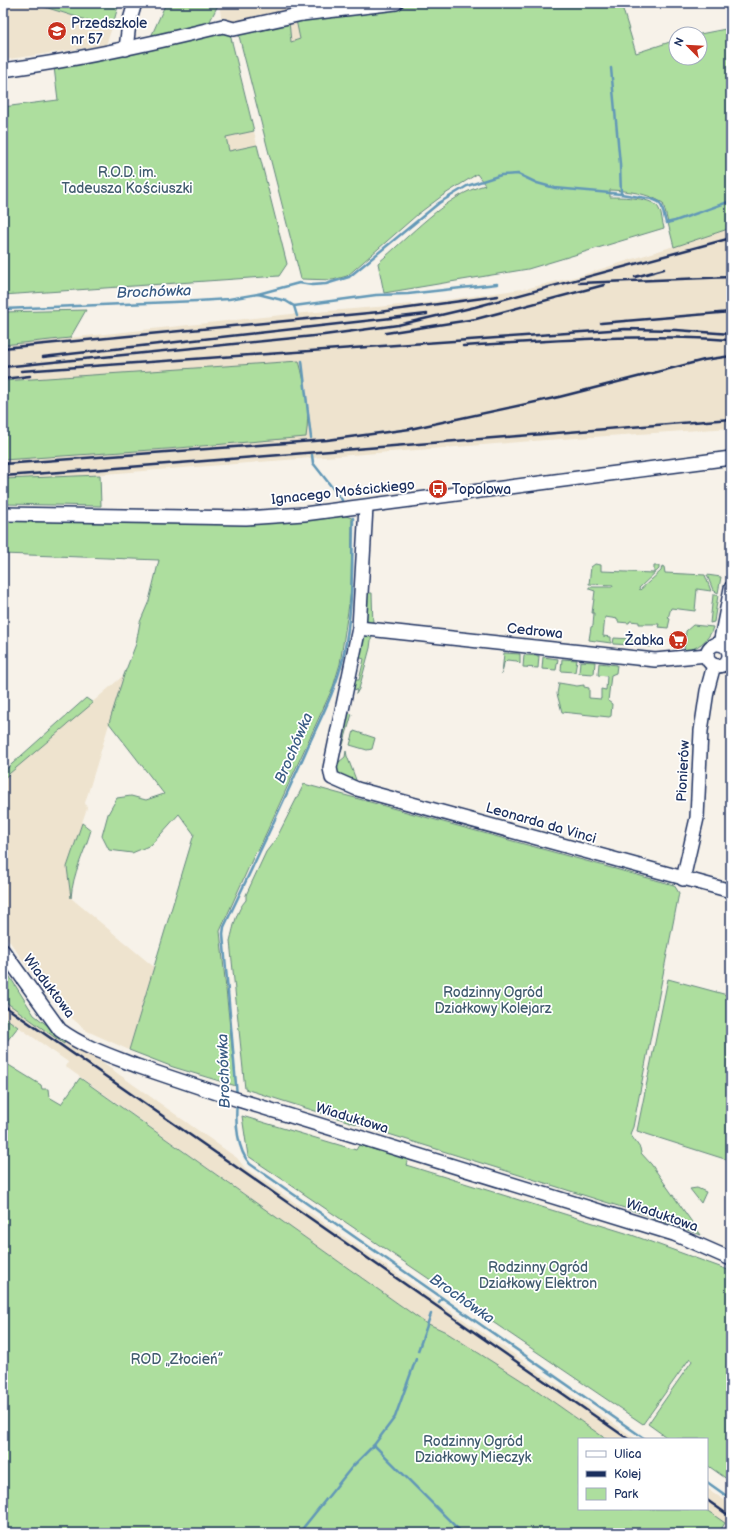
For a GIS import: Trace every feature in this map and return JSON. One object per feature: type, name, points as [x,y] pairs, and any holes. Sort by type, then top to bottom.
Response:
[{"type":"street","points":[[126,49],[129,23],[135,3]]},
{"type":"street","points":[[3,70],[47,64],[126,49],[223,26],[234,28],[299,9],[396,3]]},
{"type":"street","name":"Ignacego Mościckiego","points":[[3,514],[246,518],[366,507],[731,458]]},
{"type":"street","points":[[359,628],[366,507]]},
{"type":"street","points":[[727,650],[715,644],[710,647],[711,660],[724,664],[728,657],[727,650],[731,588]]},
{"type":"street","name":"Cedrowa","points":[[359,628],[655,660],[711,660]]},
{"type":"street","name":"Leonarda da Vinci","points":[[359,628],[330,768],[332,778],[343,784],[731,891]]},
{"type":"street","name":"Pionierów","points":[[684,879],[697,818],[701,731],[711,660]]},
{"type":"street","name":"Wiaduktowa","points":[[3,951],[60,1030],[72,1038],[122,1061],[237,1099],[674,1234],[731,1259]]},
{"type":"shaded area","name":"Przedszkole nr 57","points":[[3,3],[32,3],[112,28],[106,45],[3,60]]},
{"type":"shaded area","points":[[224,3],[287,3],[292,8],[236,24],[222,20],[219,6]]},
{"type":"shaded area","points":[[296,20],[300,40],[291,42],[289,21]]},
{"type":"shaded area","points":[[254,131],[257,145],[229,151],[226,137]]},
{"type":"shaded area","points":[[731,228],[731,428],[546,440],[78,476],[3,480],[3,345],[292,314],[425,303],[529,288],[579,276]]},
{"type":"shaded area","points":[[124,675],[85,803],[87,808],[67,867],[71,898],[154,967],[129,1050],[87,1031],[61,1009],[33,975],[3,932],[3,779]]},
{"type":"shaded area","points":[[3,1000],[64,1044],[66,1041],[93,1056],[237,1158],[245,1168],[635,1438],[605,1438],[535,1389],[444,1331],[424,1322],[66,1067],[68,1062],[3,1016]]},
{"type":"shaded area","points":[[708,1489],[731,1505],[731,1528],[706,1510],[708,1510]]},
{"type":"green space","points":[[32,3],[119,3],[112,28]]},
{"type":"green space","points":[[166,3],[224,3],[217,7],[208,25],[150,39]]},
{"type":"green space","points":[[412,3],[621,3],[636,53],[668,43],[668,66],[708,66],[708,32],[731,28],[731,228],[674,247],[663,203],[638,193],[610,190],[610,197],[637,198],[656,205],[660,211],[664,228],[528,269],[384,293],[378,263],[442,207],[470,190],[485,185],[477,174],[442,196],[418,214],[347,276],[333,280],[301,279],[238,32],[289,21],[291,42],[300,39],[296,20],[377,10]]},
{"type":"green space","name":"R.O.D. im. Tadeusza Kościuszki","points":[[225,30],[230,34],[254,131],[226,137],[229,151],[257,145],[287,264],[279,276],[3,295],[3,107],[58,100],[54,67]]},
{"type":"green space","points":[[86,310],[70,338],[3,345],[3,312]]},
{"type":"green space","points":[[299,361],[307,399],[308,418],[306,437],[167,449],[3,460],[3,381]]},
{"type":"green space","points":[[100,475],[101,506],[3,504],[3,479]]},
{"type":"green space","points":[[346,516],[352,518],[351,591],[340,664],[333,687],[220,931],[236,1086],[173,1067],[129,1050],[194,834],[179,814],[151,845],[132,853],[109,850],[102,836],[108,814],[117,798],[131,796],[146,800],[164,794],[109,723],[124,675],[136,644],[140,622],[149,601],[159,560],[3,554],[3,520],[245,524]]},
{"type":"green space","points":[[595,564],[601,565],[601,571],[654,573],[654,566],[659,566],[659,569],[639,588],[640,590],[661,571],[662,566],[664,567],[665,573],[705,575],[711,591],[697,589],[695,611],[671,608],[668,618],[670,619],[668,628],[658,627],[659,624],[639,624],[639,622],[630,621],[629,623],[618,622],[618,619],[605,617],[603,636],[611,637],[611,643],[589,640],[591,627],[593,626],[594,613],[592,613],[595,591],[589,589],[589,587],[612,587],[613,585],[589,584],[591,567]]},
{"type":"green space","points":[[707,575],[721,577],[718,593],[713,590]]},
{"type":"green space","points":[[367,593],[372,593],[373,627],[365,622]]},
{"type":"green space","points":[[713,595],[718,595],[714,622],[710,623]]},
{"type":"green space","points":[[693,625],[713,627],[709,636],[702,644],[693,649],[684,651],[686,631]]},
{"type":"green space","points":[[372,633],[370,648],[359,689],[356,694],[357,690],[351,688],[353,680],[359,680],[364,659],[358,657],[364,636]]},
{"type":"green space","points":[[614,638],[632,639],[632,645],[613,644]]},
{"type":"green space","points":[[634,640],[652,642],[651,647],[634,645]]},
{"type":"green space","points":[[504,653],[520,654],[520,664],[517,661],[507,660],[504,663],[502,674]]},
{"type":"green space","points":[[524,655],[539,656],[538,668],[523,667]]},
{"type":"green space","points":[[543,657],[558,659],[556,670],[542,669]]},
{"type":"green space","points":[[562,659],[577,660],[575,672],[561,671]]},
{"type":"green space","points":[[580,661],[595,662],[594,674],[579,673]]},
{"type":"green space","points":[[599,663],[617,665],[616,673],[611,675],[608,701],[612,704],[611,716],[562,712],[557,694],[559,683],[577,686],[584,685],[584,687],[589,688],[589,698],[601,699],[601,689],[606,690],[607,676],[598,675]]},
{"type":"green space","points":[[86,698],[93,703],[3,779],[3,772]]},
{"type":"green space","points":[[346,712],[352,714],[340,755],[335,762]]},
{"type":"green space","points":[[354,731],[375,738],[372,749],[367,750],[350,745]]},
{"type":"green space","points":[[346,751],[358,785],[337,778],[333,767],[345,757]]},
{"type":"green space","name":"Rodzinny Ogród Działkowy Kolejarz","points":[[304,784],[674,885],[679,893],[633,1127],[630,1134],[640,1148],[641,1153],[651,1164],[701,1235],[650,1216],[245,1089],[230,941],[238,914],[246,900],[246,895],[266,852],[276,839]]},
{"type":"green space","points":[[82,823],[91,830],[76,871],[71,898],[67,867]]},
{"type":"green space","points":[[3,966],[34,1015],[65,1039],[64,1044],[3,1000]]},
{"type":"green space","points":[[668,979],[731,996],[731,1161],[637,1131]]},
{"type":"green space","points":[[3,1016],[18,1027],[3,1046]]},
{"type":"green space","name":"ROD „Złocień”","points":[[7,1064],[41,1085],[42,1089],[48,1089],[49,1097],[61,1104],[80,1078],[424,1322],[444,1331],[535,1389],[605,1438],[578,1438],[578,1510],[706,1510],[725,1523],[720,1531],[722,1533],[3,1533],[3,1066]]},
{"type":"green space","name":"Rodzinny Ogród Działkowy Elektron","points":[[242,1116],[356,1150],[359,1145],[408,1159],[406,1165],[629,1234],[731,1271],[731,1482],[708,1466],[708,1438],[668,1438],[648,1424],[692,1361],[690,1358],[643,1424],[248,1156]]},
{"type":"green space","points":[[697,1188],[706,1192],[701,1203],[690,1189]]},
{"type":"waterway","points":[[611,68],[620,164],[621,194]]},
{"type":"waterway","points":[[258,294],[299,283],[312,285],[326,284],[349,277],[439,203],[467,186],[501,175],[518,174],[537,183],[555,188],[621,194],[652,199],[659,202],[662,207],[666,223],[731,201]]},
{"type":"waterway","points":[[294,306],[376,295],[408,294],[497,284]]},
{"type":"waterway","name":"Brochówka","points":[[3,309],[197,301],[229,299],[258,294],[286,301],[294,306],[297,316]]},
{"type":"waterway","name":"Brochówka","points":[[302,361],[311,438]]},
{"type":"waterway","name":"Brochówka","points":[[312,455],[313,463],[342,500]]},
{"type":"waterway","name":"Brochówka","points":[[237,1096],[223,934],[224,927],[322,717],[340,670],[349,623],[353,518]]},
{"type":"waterway","name":"Brochówka","points":[[237,1103],[236,1118],[238,1135],[242,1151],[250,1164],[644,1438]]},
{"type":"waterway","name":"Brochówka","points":[[439,1302],[442,1298]]},
{"type":"waterway","points":[[418,1351],[431,1314]]},
{"type":"waterway","points":[[299,1533],[352,1467],[374,1445],[395,1417],[416,1359]]},
{"type":"waterway","points":[[374,1445],[462,1533]]},
{"type":"waterway","name":"Brochówka","points":[[708,1483],[731,1499]]},
{"type":"railway","points":[[3,367],[324,335],[398,325],[475,307],[731,238]]},
{"type":"railway","points":[[635,277],[664,269]]},
{"type":"railway","points":[[579,283],[731,277]]},
{"type":"railway","points":[[386,333],[476,319],[604,285]]},
{"type":"railway","points":[[3,348],[379,312],[498,296]]},
{"type":"railway","points":[[601,323],[731,312]]},
{"type":"railway","points":[[43,357],[427,314]]},
{"type":"railway","points":[[21,371],[625,329],[676,330],[731,334]]},
{"type":"railway","points":[[463,346],[563,340],[662,337],[729,340]]},
{"type":"railway","points":[[3,464],[327,440],[410,429],[559,397],[704,360],[731,356]]},
{"type":"railway","points":[[3,379],[30,376]]},
{"type":"railway","points":[[3,476],[731,419]]},
{"type":"railway","points":[[3,1005],[627,1438]]},
{"type":"railway","points":[[708,1501],[731,1517]]},
{"type":"place","name":"Przedszkole nr 57","points":[[57,31]]},
{"type":"place","name":"Topolowa","points":[[438,489]]},
{"type":"place","name":"Żabka","points":[[678,640]]},
{"type":"park label","name":"Rodzinny Ogród Działkowy Mieczyk","points":[[473,1450]]}]
